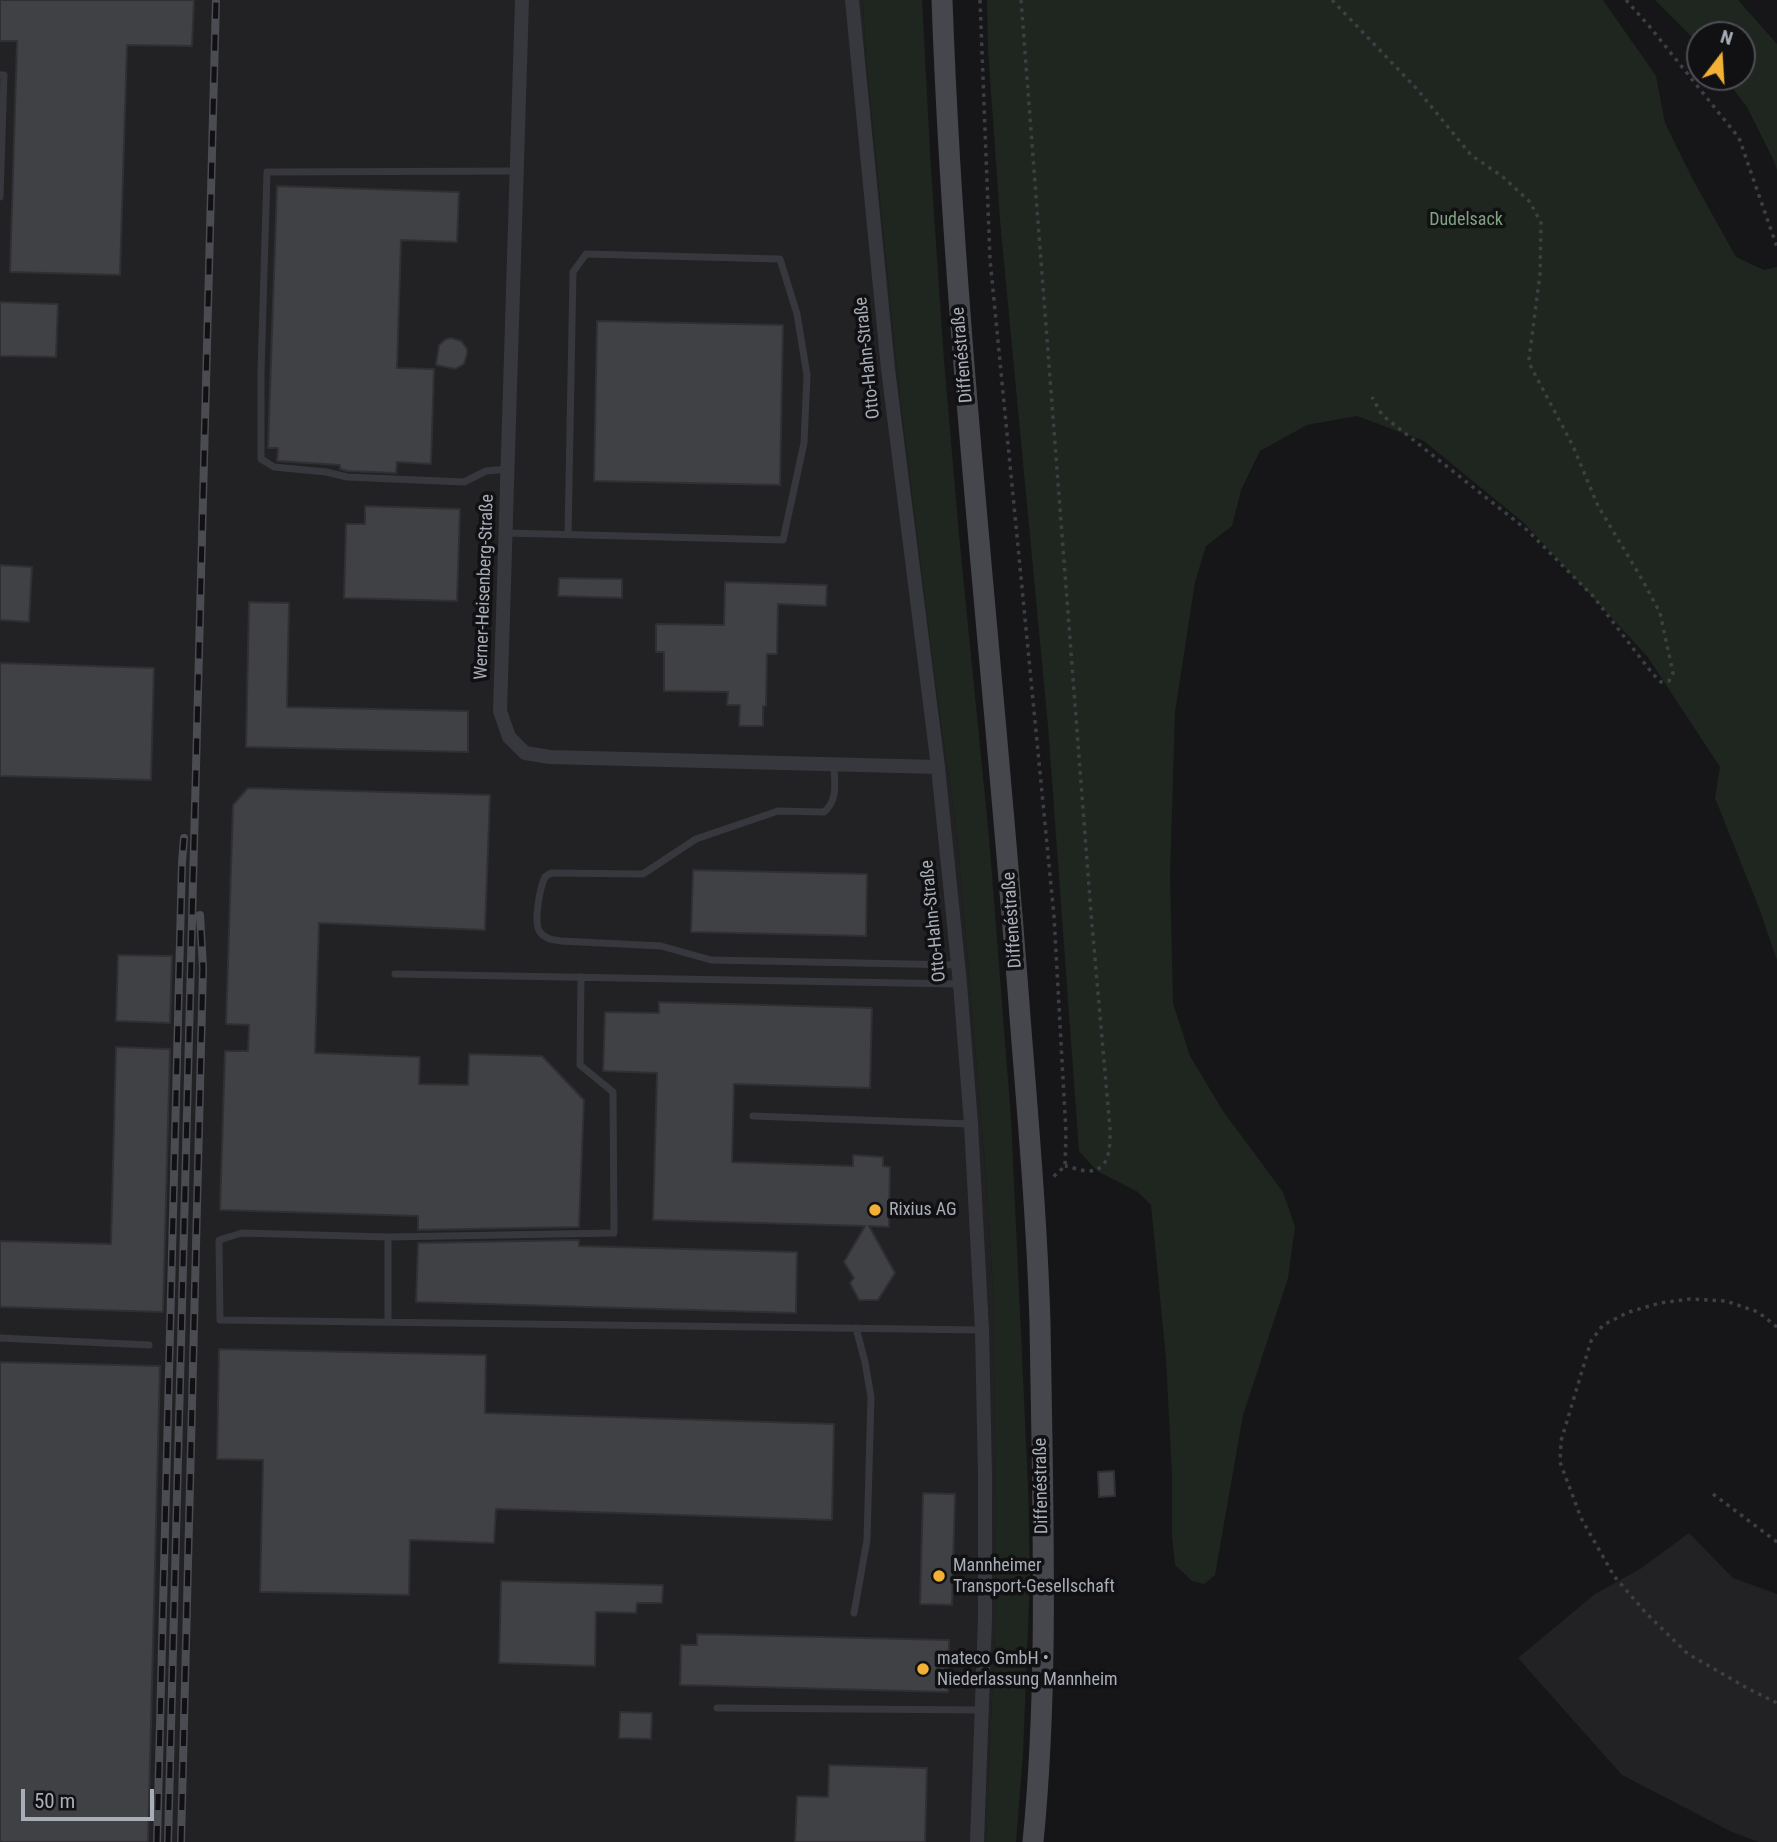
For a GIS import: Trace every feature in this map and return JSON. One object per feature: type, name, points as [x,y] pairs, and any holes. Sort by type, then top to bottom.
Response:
[{"type":"main road","name":"Diffenéstraße","points":[[942,0],[946,127],[957,286],[1034,1195],[1040,1336],[1044,1597],[1042,1694],[1033,1842]]},
{"type":"street","name":"Werner-Heisenberg-Straße","points":[[522,0],[500,711],[509,737],[525,753],[550,757],[938,767]]},
{"type":"street","name":"Otto-Hahn-Straße","points":[[852,0],[888,369],[938,767],[971,1124],[982,1330],[985,1476],[985,1618],[977,1842]]},
{"type":"lane","points":[[0,75],[4,75],[0,198]]},
{"type":"lane","points":[[508,469],[486,471],[464,482],[347,477],[326,472],[274,467],[261,459],[262,345],[268,172],[516,171]]},
{"type":"lane","points":[[505,533],[568,535],[783,540],[804,443],[807,375],[797,314],[780,259],[586,254],[573,272],[568,535]]},
{"type":"lane","points":[[834,764],[834,796],[832,805],[824,812],[778,811],[696,839],[643,874],[551,873],[545,877],[540,891],[537,926],[540,932],[551,940],[561,942],[661,946],[711,960],[958,965]]},
{"type":"lane","points":[[395,974],[960,984]]},
{"type":"lane","points":[[581,977],[580,1065],[613,1092],[614,1233],[388,1237],[242,1233],[219,1240],[220,1320],[982,1330]]},
{"type":"lane","points":[[753,1116],[971,1124]]},
{"type":"lane","points":[[388,1237],[388,1321]]},
{"type":"lane","points":[[854,1613],[867,1540],[871,1397],[856,1328]]},
{"type":"lane","points":[[0,1338],[149,1345]]},
{"type":"lane","points":[[717,1707],[982,1710]]},
{"type":"path","points":[[980,0],[990,259],[1054,916],[1066,1133],[1065,1166],[1034,1195]]},
{"type":"path","points":[[1021,0],[1110,1129],[1110,1152],[1103,1165],[1089,1171],[1065,1166]]},
{"type":"path","points":[[1332,0],[1416,88],[1471,155],[1503,177],[1530,202],[1541,223],[1540,274],[1529,359],[1531,367],[1573,446],[1598,506],[1660,612],[1673,673],[1669,681],[1661,682],[1652,673],[1593,596],[1527,530],[1382,415],[1372,397]]},
{"type":"path","points":[[1626,0],[1739,138],[1777,247]]},
{"type":"path","points":[[1777,1327],[1758,1312],[1726,1301],[1690,1299],[1660,1303],[1629,1312],[1603,1325],[1591,1341],[1561,1441],[1560,1462],[1581,1518],[1614,1576],[1646,1613],[1688,1654],[1777,1703]]},
{"type":"path","points":[[1713,1494],[1777,1542]]},
{"type":"shaded area","points":[[0,0],[863,0],[866,61],[900,399],[957,833],[987,1189],[993,1291],[996,1512],[995,1627],[986,1842],[0,1842]]},
{"type":"shaded area","points":[[1689,1533],[1733,1578],[1777,1594],[1777,1842],[1759,1842],[1732,1832],[1622,1775],[1518,1658],[1595,1594],[1640,1569]]},
{"type":"green space","points":[[863,0],[922,0],[944,360],[989,837],[1011,1118],[1030,1576],[1023,1755],[1016,1842],[986,1842],[995,1627],[996,1512],[993,1291],[987,1189],[957,833],[900,399],[866,61]]},
{"type":"green space","name":"Dudelsack","points":[[987,0],[1603,0],[1656,76],[1665,123],[1736,257],[1764,270],[1777,267],[1777,960],[1715,798],[1720,767],[1647,656],[1524,523],[1424,441],[1357,416],[1307,425],[1260,451],[1241,490],[1232,526],[1206,546],[1195,582],[1175,712],[1170,876],[1173,1003],[1190,1056],[1223,1111],[1283,1192],[1295,1227],[1288,1278],[1243,1415],[1215,1575],[1204,1584],[1192,1581],[1175,1565],[1166,1358],[1151,1205],[1138,1192],[1097,1171],[1079,1151],[1048,726],[1000,220]]},
{"type":"green space","points":[[1655,0],[1738,0],[1777,44],[1777,170],[1747,107],[1735,91],[1756,91],[1756,21],[1686,21],[1686,31]]},
{"type":"building","points":[[0,0],[194,0],[192,46],[127,45],[120,275],[10,272],[17,41],[0,41]]},
{"type":"building","points":[[277,186],[459,192],[457,242],[401,240],[397,368],[434,369],[431,464],[397,462],[396,473],[348,471],[340,469],[340,465],[277,461],[278,448],[268,448]]},
{"type":"building","points":[[0,302],[58,304],[56,357],[0,356]]},
{"type":"building","points":[[597,321],[783,325],[780,485],[594,481]]},
{"type":"building","points":[[451,338],[461,341],[467,349],[464,364],[455,369],[436,365],[439,345]]},
{"type":"building","points":[[365,506],[460,509],[457,601],[344,598],[346,524],[365,524]]},
{"type":"building","points":[[0,565],[32,567],[29,622],[0,620]]},
{"type":"building","points":[[559,578],[622,579],[622,598],[558,596]]},
{"type":"building","points":[[725,582],[827,585],[826,606],[778,604],[777,654],[767,654],[763,726],[739,726],[740,705],[727,705],[728,692],[664,691],[664,652],[656,652],[656,624],[724,625]]},
{"type":"building","points":[[249,602],[289,603],[287,707],[468,711],[468,752],[246,747]]},
{"type":"building","points":[[0,663],[154,668],[151,780],[0,776]]},
{"type":"building","points":[[248,788],[490,795],[485,930],[319,923],[315,1053],[420,1057],[419,1084],[468,1085],[469,1054],[542,1056],[584,1100],[579,1227],[418,1230],[418,1216],[220,1210],[225,1051],[248,1051],[249,1025],[226,1024],[233,805]]},
{"type":"building","points":[[693,870],[867,874],[866,936],[691,932]]},
{"type":"building","points":[[118,955],[172,956],[170,1023],[116,1021]]},
{"type":"building","points":[[659,1002],[872,1008],[870,1088],[734,1084],[732,1162],[853,1166],[853,1155],[883,1157],[883,1166],[890,1167],[889,1227],[869,1226],[895,1273],[878,1300],[859,1300],[850,1283],[854,1278],[844,1262],[865,1226],[653,1220],[657,1073],[603,1071],[605,1012],[659,1013]]},
{"type":"building","points":[[116,1047],[170,1049],[163,1312],[0,1307],[0,1241],[111,1244]]},
{"type":"building","points":[[579,1240],[579,1246],[797,1252],[796,1313],[416,1302],[418,1243]]},
{"type":"building","points":[[219,1349],[486,1355],[485,1413],[834,1424],[832,1520],[496,1509],[494,1543],[410,1540],[409,1595],[260,1592],[263,1460],[217,1459]]},
{"type":"building","points":[[0,1362],[160,1366],[148,1842],[0,1842]]},
{"type":"building","points":[[1114,1471],[1115,1496],[1099,1497],[1098,1472]]},
{"type":"building","points":[[923,1493],[955,1494],[952,1605],[920,1604]]},
{"type":"building","points":[[501,1581],[663,1585],[662,1603],[637,1603],[636,1613],[596,1612],[595,1666],[499,1663]]},
{"type":"building","points":[[697,1634],[949,1640],[948,1692],[680,1685],[681,1645],[697,1645]]},
{"type":"building","points":[[620,1712],[652,1713],[651,1739],[619,1738]]},
{"type":"building","points":[[829,1765],[927,1768],[925,1842],[795,1842],[797,1796],[828,1797]]},
{"type":"railway","points":[[168,1842],[216,0]]},
{"type":"railway","points":[[157,1842],[184,838]]},
{"type":"railway","points":[[181,1842],[203,968],[200,915]]},
{"type":"place","name":"Rixius AG","points":[[875,1210]]},
{"type":"place","name":"Mannheimer Transport-Gesellschaft","points":[[939,1576]]},
{"type":"place","name":"mateco GmbH • Niederlassung Mannheim","points":[[923,1669]]}]
